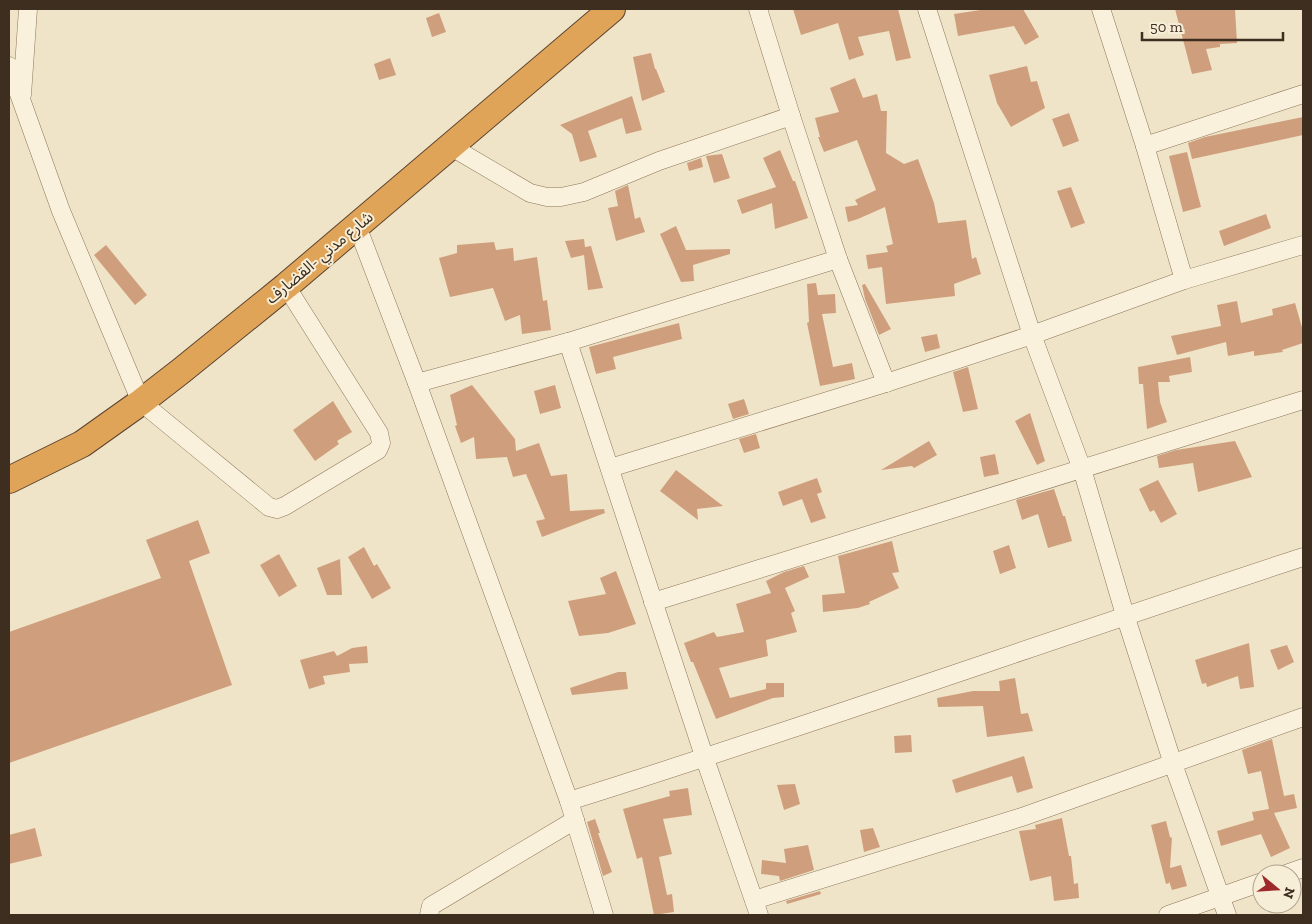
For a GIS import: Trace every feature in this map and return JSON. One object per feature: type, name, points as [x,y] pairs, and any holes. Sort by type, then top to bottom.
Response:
[{"type":"highway","name":"شارع مدني -القضارف","points":[[9,480],[82,444],[141,402],[286,286],[612,9]]},
{"type":"street","points":[[22,103],[28,9]]},
{"type":"street","points":[[758,9],[838,259],[886,383]]},
{"type":"street","points":[[927,9],[1032,335],[1082,469],[1125,615],[1173,764],[1227,915]]},
{"type":"street","points":[[1103,9],[1146,146],[1184,280]]},
{"type":"street","points":[[9,66],[61,211],[141,402],[269,507],[277,509],[378,450],[381,443],[379,433],[286,286]]},
{"type":"street","points":[[1146,146],[1303,94]]},
{"type":"street","points":[[450,146],[530,193],[547,197],[560,197],[584,192],[659,161],[791,116]]},
{"type":"street","points":[[357,226],[417,383],[569,801],[604,915]]},
{"type":"street","points":[[610,468],[886,383],[1032,335],[1184,280],[1303,245]]},
{"type":"street","points":[[417,383],[568,342],[838,259]]},
{"type":"street","points":[[568,342],[705,759],[757,908],[1303,717]]},
{"type":"street","points":[[654,602],[1303,400]]},
{"type":"street","points":[[569,801],[705,759],[1125,615],[1303,557]]},
{"type":"street","points":[[429,915],[431,906],[575,820]]},
{"type":"street","points":[[1168,915],[1252,885]]},
{"type":"building","points":[[793,9],[898,9],[911,58],[896,61],[889,31],[858,37],[864,55],[849,60],[838,23],[801,35]]},
{"type":"building","points":[[987,9],[1023,9],[1039,37],[1025,45],[1014,26],[958,36],[954,14]]},
{"type":"building","points":[[1175,9],[1235,9],[1237,43],[1220,44],[1220,47],[1206,49],[1212,70],[1192,74]]},
{"type":"building","points":[[439,13],[446,32],[432,37],[426,18]]},
{"type":"building","points":[[651,53],[655,69],[665,92],[642,101],[633,57]]},
{"type":"building","points":[[390,58],[396,75],[379,80],[374,64]]},
{"type":"building","points":[[1027,66],[1031,82],[1037,81],[1045,108],[1011,127],[997,103],[989,75]]},
{"type":"building","points":[[855,78],[863,98],[877,94],[881,111],[887,111],[886,153],[904,164],[918,159],[934,203],[938,223],[966,220],[972,259],[976,257],[981,274],[954,284],[955,296],[886,304],[882,267],[868,269],[866,255],[888,252],[886,246],[893,244],[885,207],[848,222],[845,207],[858,205],[855,200],[876,190],[857,140],[824,152],[818,137],[820,137],[815,118],[839,112],[830,88]]},
{"type":"building","points":[[632,96],[642,130],[626,134],[622,118],[588,131],[597,157],[580,162],[572,134],[560,125]]},
{"type":"building","points":[[1069,113],[1079,141],[1063,147],[1052,119]]},
{"type":"building","points":[[1303,117],[1303,135],[1192,159],[1188,143],[1205,137]]},
{"type":"building","points":[[780,150],[793,181],[795,181],[808,218],[775,229],[772,203],[742,214],[737,200],[776,187],[763,158]]},
{"type":"building","points":[[1187,152],[1201,207],[1183,212],[1169,156]]},
{"type":"building","points":[[722,154],[730,178],[714,183],[706,156]]},
{"type":"building","points":[[701,158],[703,167],[689,171],[687,163]]},
{"type":"building","points":[[628,185],[635,219],[640,217],[645,232],[616,241],[608,208],[618,206],[615,191]]},
{"type":"building","points":[[1071,187],[1085,223],[1071,228],[1057,191]]},
{"type":"building","points":[[1266,214],[1271,228],[1224,246],[1219,231]]},
{"type":"building","points":[[676,226],[686,250],[730,249],[730,254],[693,265],[694,281],[681,282],[660,234]]},
{"type":"building","points":[[584,239],[585,247],[591,246],[603,288],[588,290],[584,255],[571,258],[565,241]]},
{"type":"building","points":[[494,242],[496,250],[513,248],[514,261],[537,257],[543,301],[547,300],[551,330],[522,334],[520,315],[505,321],[493,288],[450,297],[439,258],[457,253],[457,245]]},
{"type":"building","points":[[106,245],[147,295],[135,305],[94,255]]},
{"type":"building","points":[[816,283],[818,295],[835,294],[836,313],[822,314],[833,367],[852,363],[855,379],[820,386],[807,323],[809,322],[807,284]]},
{"type":"building","points":[[865,284],[891,329],[879,335],[865,299],[862,285]]},
{"type":"building","points":[[1237,301],[1241,323],[1273,315],[1272,309],[1295,303],[1303,331],[1303,343],[1282,350],[1283,352],[1254,356],[1254,351],[1228,356],[1226,342],[1177,355],[1171,336],[1221,326],[1217,305]]},
{"type":"building","points":[[679,323],[682,339],[613,357],[616,369],[596,374],[589,347]]},
{"type":"building","points":[[937,334],[940,348],[925,352],[921,337]]},
{"type":"building","points":[[1190,357],[1192,372],[1169,376],[1170,382],[1158,382],[1160,402],[1167,422],[1147,429],[1143,384],[1139,384],[1138,367]]},
{"type":"building","points":[[968,367],[978,409],[963,412],[953,372]]},
{"type":"building","points":[[472,385],[515,439],[516,451],[539,443],[551,476],[567,474],[570,511],[604,509],[605,513],[542,537],[536,521],[545,519],[526,474],[513,477],[507,457],[476,459],[474,437],[461,443],[455,426],[457,425],[450,395]]},
{"type":"building","points":[[555,385],[561,408],[540,414],[534,391]]},
{"type":"building","points":[[744,399],[749,414],[733,419],[728,404]]},
{"type":"building","points":[[333,401],[352,432],[337,441],[339,444],[315,461],[293,430]]},
{"type":"building","points":[[1030,413],[1045,461],[1037,465],[1015,421]]},
{"type":"building","points":[[756,434],[760,448],[744,453],[739,439]]},
{"type":"building","points":[[929,441],[937,455],[914,468],[912,466],[881,470]]},
{"type":"building","points":[[1235,441],[1252,477],[1198,492],[1193,463],[1159,468],[1157,456],[1176,450]]},
{"type":"building","points":[[995,454],[999,474],[984,477],[980,457]]},
{"type":"building","points":[[676,470],[723,506],[697,509],[698,520],[660,491]]},
{"type":"building","points":[[817,478],[822,492],[817,494],[826,518],[811,523],[802,499],[783,506],[778,492]]},
{"type":"building","points":[[1158,480],[1177,514],[1161,523],[1154,510],[1150,512],[1139,489]]},
{"type":"building","points":[[1054,489],[1063,516],[1065,516],[1072,541],[1048,548],[1038,514],[1022,520],[1016,500]]},
{"type":"building","points":[[198,520],[210,553],[189,561],[232,685],[9,763],[9,632],[161,578],[146,540]]},
{"type":"building","points":[[892,541],[899,572],[892,573],[899,588],[869,602],[870,604],[858,608],[823,612],[822,595],[845,593],[838,556]]},
{"type":"building","points":[[1009,545],[1016,568],[1000,574],[993,551]]},
{"type":"building","points":[[364,547],[374,566],[377,564],[391,588],[372,599],[348,557]]},
{"type":"building","points":[[279,554],[297,586],[279,597],[260,565]]},
{"type":"building","points":[[340,559],[342,595],[327,595],[317,568]]},
{"type":"building","points":[[804,566],[809,577],[785,588],[795,611],[791,613],[797,632],[766,640],[768,656],[719,668],[730,698],[766,689],[766,683],[784,683],[784,697],[773,698],[716,719],[684,643],[714,632],[717,637],[744,632],[736,604],[771,593],[766,581],[784,572]]},
{"type":"building","points":[[616,571],[636,624],[608,633],[579,636],[568,601],[606,594],[600,578]]},
{"type":"building","points":[[1249,643],[1254,687],[1240,689],[1238,676],[1207,687],[1206,683],[1202,684],[1195,660]]},
{"type":"building","points":[[1287,645],[1294,662],[1278,670],[1270,650]]},
{"type":"building","points":[[367,646],[368,663],[349,664],[350,672],[323,676],[325,684],[309,689],[300,660],[334,651],[337,656],[352,648]]},
{"type":"building","points":[[618,672],[626,672],[628,689],[572,695],[570,688]]},
{"type":"building","points":[[1015,678],[1021,714],[1028,713],[1033,731],[987,737],[983,706],[938,707],[937,698],[973,691],[1000,691],[999,681]]},
{"type":"building","points":[[911,735],[912,752],[895,753],[894,736]]},
{"type":"building","points":[[1272,739],[1284,796],[1294,794],[1297,808],[1274,813],[1290,848],[1271,857],[1261,834],[1221,846],[1217,831],[1254,820],[1252,812],[1269,809],[1261,771],[1248,774],[1242,750]]},
{"type":"building","points":[[1024,756],[1033,788],[1017,793],[1012,776],[956,793],[952,780]]},
{"type":"building","points":[[795,784],[800,804],[784,810],[777,785]]},
{"type":"building","points":[[688,788],[692,815],[663,819],[672,854],[659,857],[667,895],[672,894],[674,912],[654,915],[642,857],[637,859],[623,809],[670,796],[669,791]]},
{"type":"building","points":[[1062,818],[1069,856],[1071,856],[1074,884],[1078,883],[1079,898],[1054,901],[1051,876],[1030,881],[1019,831],[1036,829],[1035,825]]},
{"type":"building","points":[[595,819],[612,872],[603,876],[587,822]]},
{"type":"building","points":[[1166,821],[1170,837],[1172,838],[1170,868],[1181,865],[1187,886],[1172,890],[1169,881],[1166,884],[1151,825]]},
{"type":"building","points":[[35,828],[42,856],[9,864],[9,835]]},
{"type":"building","points":[[873,828],[880,847],[864,852],[860,830]]},
{"type":"building","points":[[808,845],[814,870],[780,881],[779,876],[761,874],[762,860],[786,863],[784,849]]},
{"type":"building","points":[[820,891],[821,894],[787,904],[786,901]]}]
